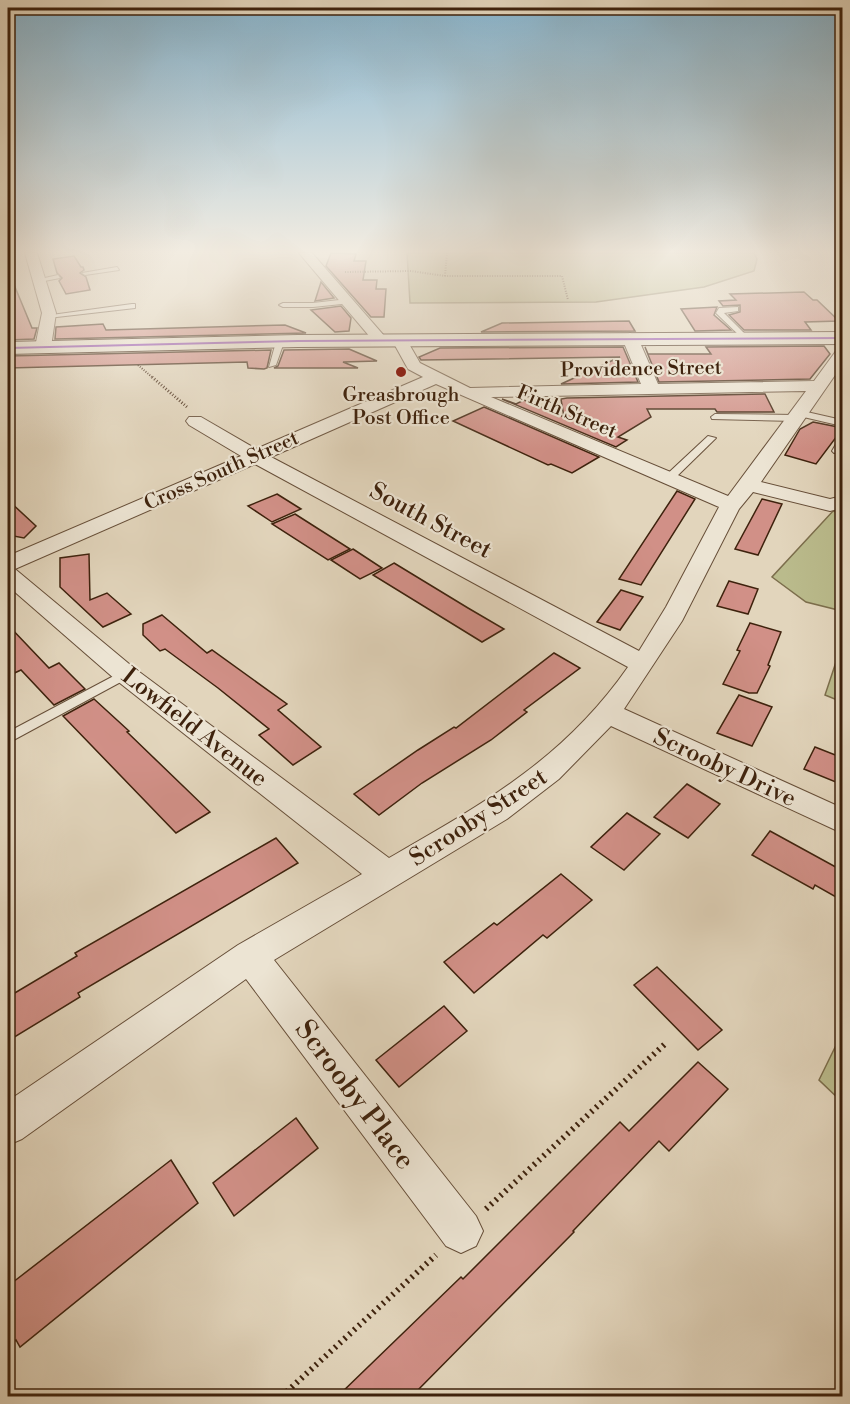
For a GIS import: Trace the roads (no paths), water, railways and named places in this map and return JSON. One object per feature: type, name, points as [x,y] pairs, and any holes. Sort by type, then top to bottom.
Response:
[{"type":"main road","points":[[8,348],[390,340],[743,337],[841,344]]},
{"type":"street","points":[[44,347],[48,319]]},
{"type":"street","name":"Firth Street","points":[[367,319],[414,366],[436,378],[731,505]]},
{"type":"street","points":[[630,338],[651,388]]},
{"type":"street","name":"Scrooby Street","points":[[8,1125],[250,956],[533,786],[570,754],[608,713],[643,664],[670,621],[731,505],[749,485],[796,415],[828,384],[841,344]]},
{"type":"street","name":"Cross South Street","points":[[8,564],[253,455],[436,378]]},
{"type":"street","name":"Providence Street","points":[[465,392],[828,384]]},
{"type":"street","name":"South Street","points":[[195,421],[253,455],[643,664]]},
{"type":"street","points":[[749,485],[830,505],[843,502]]},
{"type":"street","name":"Lowfield Avenue","points":[[8,574],[125,674],[387,875]]},
{"type":"street","name":"Scrooby Drive","points":[[608,713],[843,821]]},
{"type":"street","name":"Scrooby Place","points":[[250,956],[461,1231]]},
{"type":"lane","points":[[725,319],[743,337]]},
{"type":"lane","points":[[272,365],[280,342]]},
{"type":"lane","points":[[715,417],[796,415],[843,423]]},
{"type":"lane","points":[[668,479],[711,438]]},
{"type":"lane","points":[[837,451],[843,441]]},
{"type":"lane","points":[[8,738],[125,674]]},
{"type":"place","name":"Greasbrough Post Office","points":[[401,372]]}]
